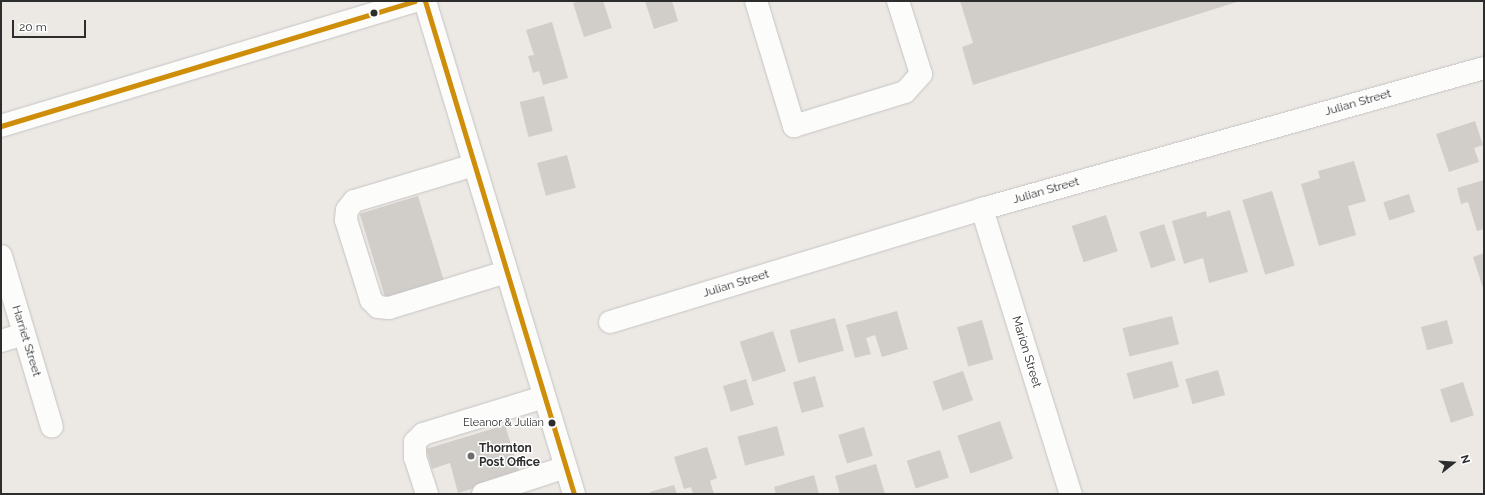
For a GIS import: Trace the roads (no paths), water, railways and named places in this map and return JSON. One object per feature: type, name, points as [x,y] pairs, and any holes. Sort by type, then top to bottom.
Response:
[{"type":"street","points":[[1,126],[414,1]]},
{"type":"street","points":[[425,1],[574,494]]},
{"type":"street","points":[[756,1],[794,126],[905,92],[920,74],[898,1]]},
{"type":"street","name":"Julian Street","points":[[610,322],[982,209],[1484,68]]},
{"type":"street","points":[[474,165],[354,201],[347,210],[346,220],[371,300],[378,307],[389,308],[506,272]]},
{"type":"street","name":"Marion Street","points":[[982,209],[1071,494]]},
{"type":"street","name":"Harriet Street","points":[[1,256],[52,427]]},
{"type":"street","points":[[1,341],[24,334]]},
{"type":"street","points":[[428,494],[415,458],[415,442],[423,434],[544,398]]},
{"type":"street","points":[[483,494],[566,467]]},
{"type":"place","name":"Eleanor & Julian","points":[[552,423]]},
{"type":"place","name":"Thornton Post Office","points":[[471,456]]}]
